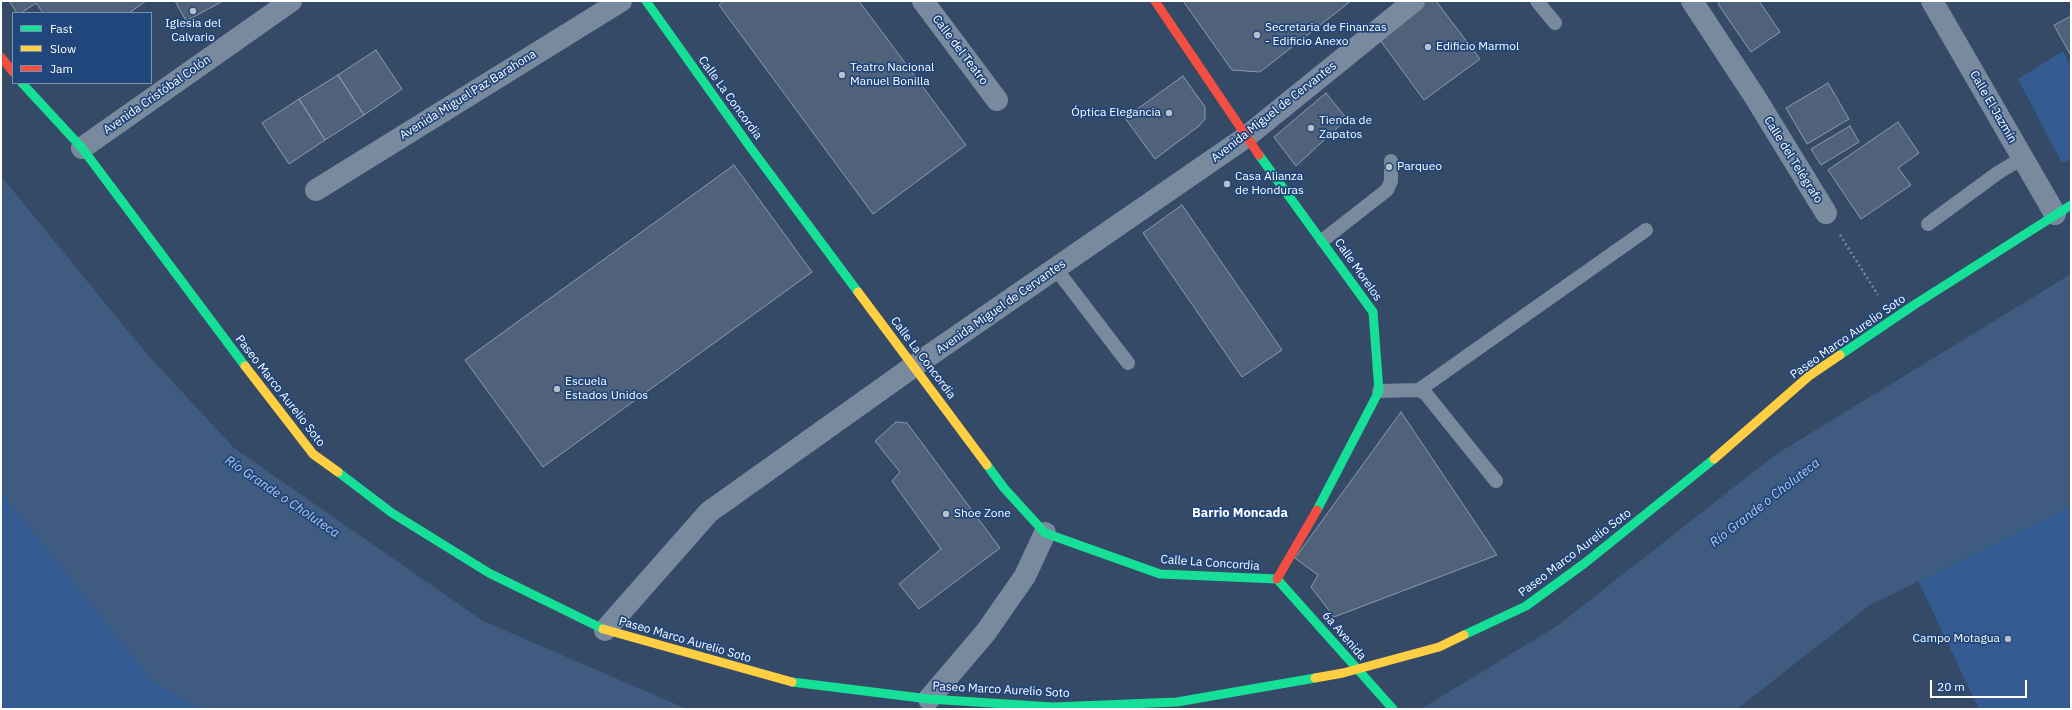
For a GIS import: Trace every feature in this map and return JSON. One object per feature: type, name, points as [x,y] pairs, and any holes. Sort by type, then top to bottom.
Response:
[{"type":"street","name":"Avenida Cristóbal Colón","points":[[82,148],[291,1]]},
{"type":"street","name":"Avenida Miguel Paz Barahona","points":[[316,190],[621,1]]},
{"type":"street","name":"Calle La Concordia","points":[[646,1],[750,147],[1004,488],[1045,533],[1160,574],[1277,579]]},
{"type":"street","name":"Calle del Teatro","points":[[923,1],[997,100]]},
{"type":"street","name":"Calle Morelos","points":[[1155,1],[1246,137],[1323,240],[1374,312],[1379,391]]},
{"type":"street","name":"Avenida Miguel de Cervantes","points":[[605,630],[709,512],[914,366],[1246,137],[1414,1]]},
{"type":"street","name":"Calle del Telégrafo","points":[[1692,1],[1755,97],[1826,213]]},
{"type":"street","name":"Calle El Jazmín","points":[[1932,1],[2022,158],[2063,209]]},
{"type":"street","points":[[1,57],[12,71]]},
{"type":"street","name":"Paseo Marco Aurelio Soto","points":[[23,84],[82,148],[142,226],[194,300],[312,454],[392,513],[489,573],[605,630],[787,681],[929,699],[1053,707],[1177,702],[1344,673],[1439,647],[1526,606],[1585,563],[1719,455],[1809,376],[1893,319],[2063,209]]},
{"type":"street","points":[[1277,579],[1314,517],[1379,391]]},
{"type":"street","points":[[929,699],[986,632],[1025,576],[1045,533]]},
{"type":"street","name":"6a Avenida","points":[[1277,579],[1393,709]]},
{"type":"lane","points":[[1537,1],[1555,23]]},
{"type":"lane","points":[[1928,224],[1999,172],[2022,158]]},
{"type":"lane","points":[[1323,240],[1387,190],[1390,182],[1391,161]]},
{"type":"lane","points":[[1419,390],[1646,230]]},
{"type":"lane","points":[[1056,269],[1128,363]]},
{"type":"lane","points":[[1379,391],[1419,390],[1426,394],[1496,481]]},
{"type":"path","name":"Calle del Telégrafo","points":[[1826,213],[1893,319]]},
{"type":"shaded area","points":[[2063,51],[2071,68],[2071,159],[2062,163],[2018,79]]},
{"type":"shaded area","points":[[1,281],[495,709],[1,709]]},
{"type":"shaded area","name":"Campo Motagua","points":[[2071,493],[2071,709],[1979,709],[1913,570]]},
{"type":"water","name":"Río Grande o Choluteca","points":[[1,176],[146,353],[234,448],[483,621],[687,709],[201,709],[153,681],[1,492]]},
{"type":"water","name":"Río Grande o Choluteca","points":[[2071,274],[2071,506],[1870,605],[1737,709],[1421,709],[1557,626],[1775,455]]},
{"type":"building","points":[[9,1],[146,1],[130,12],[42,12],[36,3],[22,12],[16,12]]},
{"type":"building","name":"Iglesia del Calvario","points":[[175,1],[223,1],[186,21]]},
{"type":"building","name":"Teatro Nacional Manuel Bonilla","points":[[724,1],[859,1],[966,145],[873,214],[719,5]]},
{"type":"building","name":"Secretaria de Finanzas - Edificio Anexo","points":[[1183,1],[1351,1],[1260,72],[1232,70]]},
{"type":"building","name":"Edificio Marmol","points":[[1423,1],[1436,1],[1480,59],[1424,100],[1377,36]]},
{"type":"building","points":[[1721,1],[1759,1],[1780,32],[1751,52],[1718,4]]},
{"type":"building","points":[[2071,16],[2071,56],[2054,25]]},
{"type":"building","points":[[376,50],[402,89],[364,115],[338,75]]},
{"type":"building","points":[[338,75],[364,115],[325,140],[299,99]]},
{"type":"building","name":"Óptica Elegancia","points":[[1183,76],[1205,107],[1205,119],[1199,126],[1155,159],[1125,118]]},
{"type":"building","points":[[1828,83],[1849,119],[1807,144],[1786,108]]},
{"type":"building","name":"Tienda de Zapatos","points":[[1326,93],[1347,119],[1296,166],[1274,137]]},
{"type":"building","points":[[299,99],[325,140],[289,164],[262,123]]},
{"type":"building","points":[[1898,122],[1919,153],[1898,168],[1911,185],[1861,219],[1828,170]]},
{"type":"building","points":[[1850,126],[1859,142],[1821,165],[1811,149]]},
{"type":"building","points":[[734,165],[812,272],[543,467],[465,360]]},
{"type":"building","points":[[1182,205],[1282,350],[1242,377],[1143,233]]},
{"type":"building","points":[[1401,412],[1497,555],[1334,617],[1311,587],[1318,575],[1295,558]]},
{"type":"building","name":"Shoe Zone","points":[[896,422],[907,423],[1000,548],[919,609],[899,584],[941,549],[892,481],[900,472],[875,441]]},
{"type":"traffic: fast","points":[[646,1],[750,147],[858,292]]},
{"type":"traffic: fast","points":[[23,84],[82,148],[245,366]]},
{"type":"traffic: fast","points":[[1259,155],[1373,312],[1379,391],[1317,510]]},
{"type":"traffic: fast","points":[[1840,355],[1914,305],[2071,205]]},
{"type":"traffic: fast","points":[[1464,635],[1526,606],[1585,563],[1714,459]]},
{"type":"traffic: fast","points":[[987,465],[1004,488],[1045,533],[1160,574],[1277,579]]},
{"type":"traffic: fast","points":[[338,472],[392,513],[489,573],[603,629]]},
{"type":"traffic: fast","points":[[1277,579],[1393,709]]},
{"type":"traffic: fast","points":[[792,682],[929,699],[1053,707],[1177,702],[1315,678]]},
{"type":"traffic: slow","points":[[858,292],[987,465]]},
{"type":"traffic: slow","points":[[1714,459],[1809,376],[1840,355]]},
{"type":"traffic: slow","points":[[245,366],[313,454],[338,472]]},
{"type":"traffic: slow","points":[[603,629],[792,682]]},
{"type":"traffic: slow","points":[[1315,678],[1343,673],[1439,647],[1464,635]]},
{"type":"traffic: jam","points":[[1155,1],[1259,155]]},
{"type":"traffic: jam","points":[[1,57],[12,71]]},
{"type":"traffic: jam","points":[[1277,579],[1317,510]]},
{"type":"place","name":"Iglesia del Calvario","points":[[193,11]]},
{"type":"place","name":"Secretaria de Finanzas - Edificio Anexo","points":[[1257,35]]},
{"type":"place","name":"Edificio Marmol","points":[[1428,47]]},
{"type":"place","name":"Teatro Nacional Manuel Bonilla","points":[[842,75]]},
{"type":"place","name":"Óptica Elegancia","points":[[1169,113]]},
{"type":"place","name":"Tienda de Zapatos","points":[[1311,128]]},
{"type":"place","name":"Parqueo","points":[[1389,167]]},
{"type":"place","name":"Casa Alianza de Honduras","points":[[1227,184]]},
{"type":"place","name":"Escuela Estados Unidos","points":[[557,389]]},
{"type":"place","name":"Shoe Zone","points":[[946,514]]},
{"type":"place","name":"Campo Motagua","points":[[2008,639]]},
{"type":"district","name":"Barrio Moncada","points":[[1240,513]]}]
